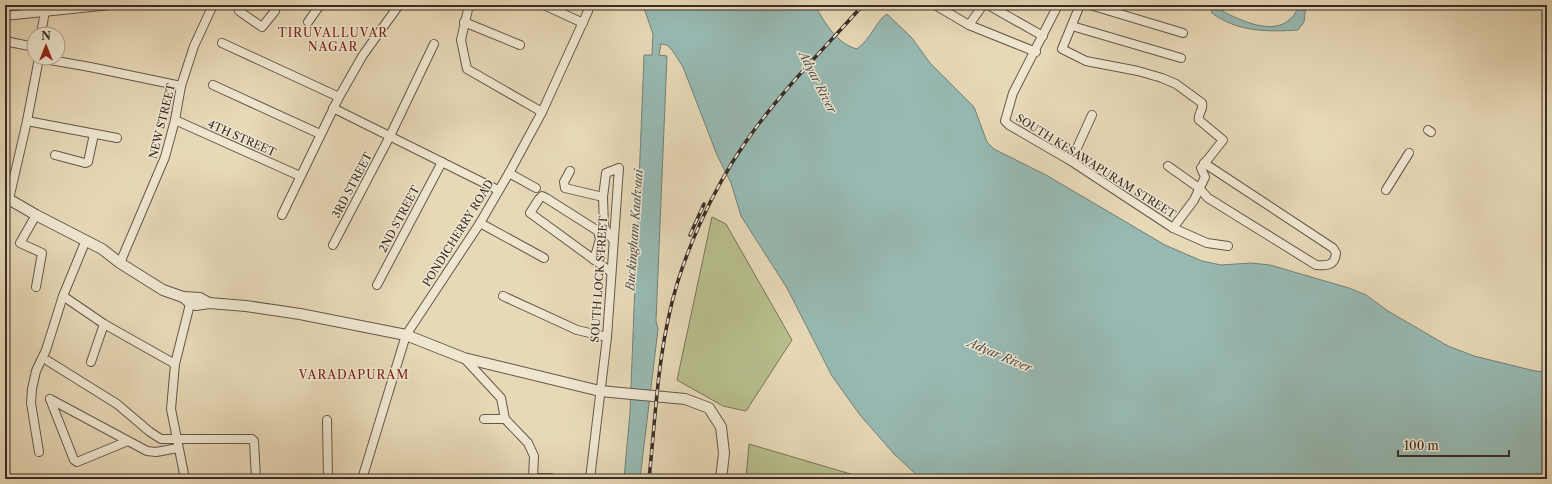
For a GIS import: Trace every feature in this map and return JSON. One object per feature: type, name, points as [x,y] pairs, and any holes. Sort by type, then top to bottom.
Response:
[{"type":"street","points":[[5,16],[110,5]]},
{"type":"street","name":"NEW STREET","points":[[120,263],[165,157],[175,120],[181,86],[194,46],[213,5]]},
{"type":"street","points":[[238,5],[239,10],[264,27],[275,11],[274,5]]},
{"type":"street","points":[[308,22],[320,5]]},
{"type":"street","points":[[282,215],[333,108],[362,55],[399,5]]},
{"type":"street","points":[[469,5],[461,40],[467,69],[542,112]]},
{"type":"street","points":[[544,5],[583,23]]},
{"type":"street","name":"PONDICHERRY ROAD","points":[[362,479],[406,335],[480,223],[498,190],[511,174],[514,164],[542,112],[583,23],[588,11],[588,5]]},
{"type":"street","points":[[934,5],[969,25],[1036,52]]},
{"type":"street","points":[[969,25],[983,5]]},
{"type":"street","points":[[988,5],[1043,36]]},
{"type":"street","points":[[1080,5],[1062,49],[1086,62],[1138,71],[1176,84],[1202,103],[1203,107],[1198,117],[1199,120],[1223,140],[1204,164],[1201,170],[1205,177],[1194,200],[1173,228]]},
{"type":"street","points":[[1090,5],[1183,33]]},
{"type":"street","name":"SOUTH KESAWAPURAM STREET","points":[[1054,7],[1036,52],[1013,93],[1006,115],[1008,125],[1071,161],[1173,228],[1207,243],[1228,246]]},
{"type":"street","points":[[42,26],[45,11]]},
{"type":"street","points":[[464,22],[520,45]]},
{"type":"street","points":[[1072,26],[1181,58]]},
{"type":"street","points":[[5,42],[26,46]]},
{"type":"street","points":[[222,43],[339,97]]},
{"type":"street","points":[[390,136],[434,44]]},
{"type":"street","points":[[66,63],[181,86]]},
{"type":"street","points":[[38,66],[27,122],[7,198],[36,215],[102,249],[120,263],[163,290],[187,300],[200,298],[209,304],[300,314],[406,335],[464,358],[600,391],[685,399],[709,408],[721,427],[724,453],[721,479]]},
{"type":"street","points":[[213,85],[320,134]]},
{"type":"street","points":[[333,108],[498,190]]},
{"type":"street","points":[[1071,161],[1092,115]]},
{"type":"street","name":"4TH STREET","points":[[175,120],[300,176]]},
{"type":"street","points":[[27,122],[117,138]]},
{"type":"street","points":[[55,155],[84,163],[88,162],[94,134]]},
{"type":"street","name":"3RD STREET","points":[[333,245],[390,136]]},
{"type":"street","points":[[1386,190],[1409,153]]},
{"type":"street","name":"2ND STREET","points":[[376,285],[442,162]]},
{"type":"street","points":[[1168,166],[1199,188],[1208,198],[1316,265],[1327,266],[1336,258],[1336,250],[1334,248],[1204,164]]},
{"type":"street","name":"SOUTH LOCK STREET","points":[[590,479],[607,338],[619,168],[606,173],[603,197]]},
{"type":"street","points":[[570,171],[564,182],[565,188],[603,197],[604,228],[613,240]]},
{"type":"street","points":[[511,174],[536,188]]},
{"type":"street","points":[[594,260],[600,239],[598,231],[542,196],[530,213],[594,260],[611,272]]},
{"type":"street","points":[[36,215],[20,242],[42,253],[36,287]]},
{"type":"street","points":[[480,223],[544,258]]},
{"type":"street","points":[[39,452],[32,416],[32,389],[36,371],[46,350],[63,296],[86,240]]},
{"type":"street","points":[[63,296],[104,324],[175,364]]},
{"type":"street","points":[[503,296],[577,330],[607,338]]},
{"type":"street","points":[[185,479],[171,409],[175,364],[187,300]]},
{"type":"street","points":[[91,362],[104,324]]},
{"type":"street","points":[[464,358],[500,398],[505,419],[528,443],[534,456],[533,478],[550,478]]},
{"type":"street","points":[[48,361],[117,404],[150,432],[161,439],[177,444]]},
{"type":"street","points":[[128,440],[99,454],[77,462],[74,460],[49,400],[51,399],[152,452],[177,444],[252,439],[254,442],[256,479]]},
{"type":"street","points":[[484,419],[505,419]]},
{"type":"street","points":[[327,420],[328,479]]},
{"type":"green space","points":[[712,217],[726,224],[792,340],[746,411],[723,406],[677,380]]},
{"type":"green space","points":[[749,444],[854,475],[861,479],[746,479]]},
{"type":"water","name":"Adyar River","points":[[643,5],[815,5],[832,32],[843,42],[857,49],[887,14],[912,38],[930,63],[974,107],[987,142],[994,149],[1046,175],[1165,245],[1202,261],[1221,265],[1251,263],[1270,265],[1349,288],[1366,295],[1388,311],[1448,346],[1474,356],[1535,371],[1547,372],[1547,479],[921,479],[894,454],[860,415],[832,376],[787,288],[741,216],[731,183],[717,155],[683,67],[672,50],[667,45],[661,44],[659,55],[667,56],[656,321],[658,329],[640,479],[624,479],[630,412],[644,55],[652,55],[653,34]]},
{"type":"water","points":[[1210,5],[1220,5],[1222,11],[1229,15],[1266,27],[1284,24],[1294,15],[1299,5],[1306,5],[1304,22],[1298,30],[1264,31],[1232,24],[1212,13]]},
{"type":"railway","points":[[649,479],[659,374],[670,311],[682,268],[700,224],[721,181],[758,125],[787,89],[863,5]]},
{"type":"railway","points":[[690,235],[704,204]]},
{"type":"district","name":"TIRUVALLUVAR NAGAR","points":[[333,39]]},
{"type":"district","name":"VARADAPURAM","points":[[354,374]]},
{"type":"water label","name":"Buckingham Kaalvaai","points":[[634,230]]}]
